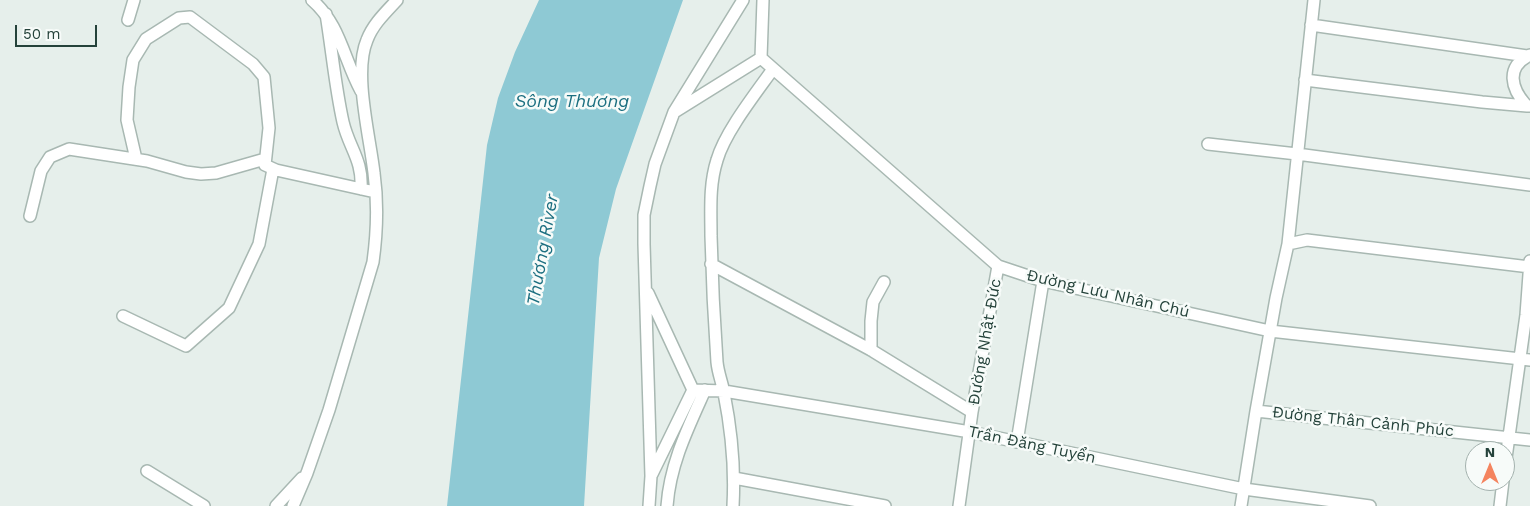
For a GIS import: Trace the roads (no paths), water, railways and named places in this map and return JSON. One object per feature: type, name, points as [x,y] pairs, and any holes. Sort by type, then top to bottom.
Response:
[{"type":"street","points":[[128,20],[134,0]]},
{"type":"street","points":[[312,0],[332,22],[343,46],[351,73],[363,95]]},
{"type":"street","points":[[293,506],[330,410],[373,262],[376,238],[375,192],[363,95],[363,56],[366,42],[372,29],[397,0]]},
{"type":"street","points":[[649,506],[651,476],[644,215],[654,164],[674,112],[743,0]]},
{"type":"street","points":[[674,112],[761,58],[763,0]]},
{"type":"street","points":[[1241,506],[1270,331],[1288,244],[1314,0]]},
{"type":"street","points":[[326,14],[333,68],[343,120],[361,169],[360,189]]},
{"type":"street","points":[[136,159],[127,120],[128,87],[133,60],[146,39],[179,18],[190,17],[254,64],[264,77],[269,128],[266,165],[375,192]]},
{"type":"street","points":[[1311,25],[1529,56]]},
{"type":"street","points":[[1529,56],[1516,66],[1513,74],[1517,94],[1529,106]]},
{"type":"street","name":"Đường Lưu Nhân Chú","points":[[761,58],[998,266],[1043,281],[1270,331],[1525,359]]},
{"type":"street","points":[[733,506],[734,478],[724,391],[718,377],[711,264],[710,192],[717,159],[743,112],[774,69]]},
{"type":"street","points":[[1305,80],[1529,106]]},
{"type":"street","points":[[1208,144],[1530,185]]},
{"type":"street","points":[[30,216],[41,172],[50,157],[69,148],[136,159],[186,172],[202,174],[216,173],[265,159]]},
{"type":"street","points":[[123,316],[186,346],[229,308],[259,244],[273,168]]},
{"type":"street","points":[[1288,244],[1307,240],[1530,267]]},
{"type":"street","points":[[1508,441],[1525,359],[1530,261]]},
{"type":"street","points":[[711,264],[871,350],[972,412]]},
{"type":"street","name":"Đường Nhật Đức","points":[[959,506],[972,412],[998,266]]},
{"type":"street","points":[[1017,442],[1043,281]]},
{"type":"street","points":[[871,350],[872,307],[884,282]]},
{"type":"street","points":[[646,288],[699,390],[671,473],[667,506]]},
{"type":"street","points":[[651,476],[699,390]]},
{"type":"street","name":"Trần Đăng Tuyển","points":[[699,390],[724,391],[970,432],[1244,490],[1370,506]]},
{"type":"street","name":"Đường Thân Cảnh Phúc","points":[[1256,411],[1530,440]]},
{"type":"street","points":[[147,471],[204,506]]},
{"type":"street","points":[[276,506],[307,473]]},
{"type":"street","points":[[734,478],[885,506]]},
{"type":"street","points":[[1500,506],[1502,491]]},
{"type":"water","name":"Sông Thương","points":[[539,0],[683,0],[616,189],[599,258],[584,506],[447,506],[487,145],[498,98],[515,52]]},
{"type":"water label","name":"Thương River","points":[[543,250]]}]
